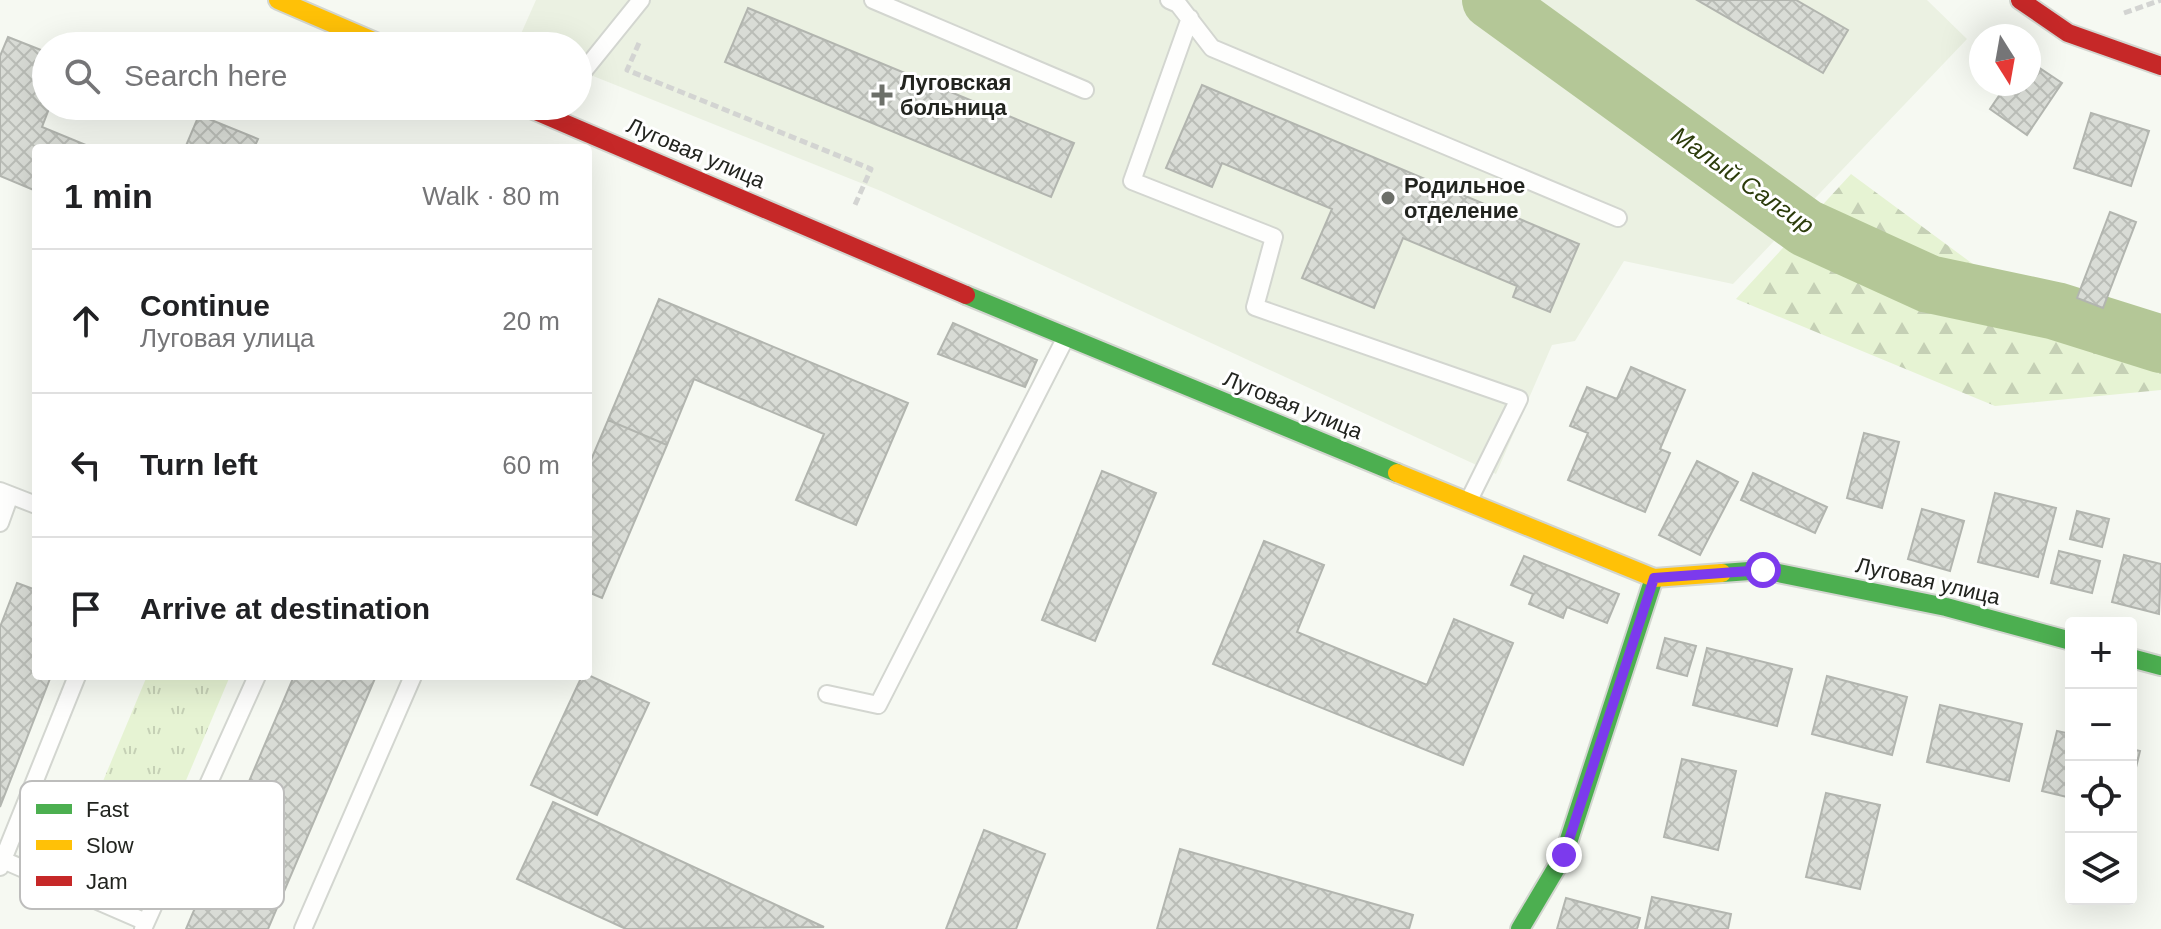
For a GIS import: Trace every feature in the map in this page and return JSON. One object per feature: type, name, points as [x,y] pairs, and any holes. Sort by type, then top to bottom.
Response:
[{"type":"main road","points":[[278,0],[352,32]]},
{"type":"main road","points":[[2020,0],[2068,33],[2161,66]]},
{"type":"main road","name":"Луговая улица","points":[[575,120],[1065,338],[1654,578],[1763,570],[1946,607],[2065,639]]},
{"type":"main road","points":[[1520,929],[1564,855],[1654,578]]},
{"type":"main road","points":[[2137,660],[2161,666]]},
{"type":"lane","points":[[592,61],[641,0]]},
{"type":"lane","points":[[1169,0],[1178,4],[1212,48],[1618,218]]},
{"type":"lane","points":[[882,2],[1085,90]]},
{"type":"lane","points":[[1190,18],[1132,181],[1274,237],[1255,307],[1519,399],[1468,502]]},
{"type":"lane","points":[[827,694],[878,705],[1065,338]]},
{"type":"lane","points":[[0,523],[5,493],[32,503]]},
{"type":"lane","points":[[35,781],[75,680]]},
{"type":"lane","points":[[210,781],[255,680]]},
{"type":"lane","points":[[303,929],[411,680]]},
{"type":"lane","points":[[20,817],[1,864],[20,872]]},
{"type":"lane","points":[[106,909],[145,926]]},
{"type":"path","points":[[639,42],[627,70],[871,169],[852,212]]},
{"type":"shaded area","points":[[536,0],[1927,0],[1967,39],[1733,284],[1624,261],[1575,341],[1552,345],[1496,474],[881,191],[592,76],[592,32],[522,32]]},
{"type":"green space","points":[[1851,174],[2023,301],[2161,320],[2161,390],[1995,406],[1736,299]]},
{"type":"green space","points":[[145,680],[228,680],[186,781],[103,781]]},
{"type":"building","points":[[1697,0],[1796,0],[1848,30],[1823,73]]},
{"type":"building","name":"Луговская больница","points":[[748,8],[1074,143],[1051,197],[725,62]]},
{"type":"building","points":[[8,37],[32,46],[32,120],[45,120],[42,127],[83,144],[32,144],[32,189],[0,176],[0,56]]},
{"type":"building","points":[[2041,69],[2062,83],[2027,135],[1990,109],[1999,96],[2041,96]]},
{"type":"building","name":"Родильное отделение","points":[[1202,85],[1579,244],[1550,312],[1513,297],[1517,286],[1403,238],[1374,308],[1302,278],[1332,209],[1222,163],[1212,187],[1166,168]]},
{"type":"building","points":[[2091,113],[2149,131],[2131,186],[2074,168]]},
{"type":"building","points":[[197,120],[211,120],[258,139],[256,144],[187,144]]},
{"type":"building","points":[[2110,212],[2136,222],[2103,308],[2077,298]]},
{"type":"building","points":[[659,299],[908,403],[856,525],[796,500],[824,434],[694,379],[667,445],[608,420]]},
{"type":"building","points":[[953,323],[1037,360],[1025,387],[938,354]]},
{"type":"building","points":[[1631,367],[1685,390],[1660,449],[1670,453],[1645,512],[1568,480],[1588,433],[1570,426],[1587,387],[1617,399]]},
{"type":"building","points":[[608,420],[667,445],[602,598],[592,594],[592,458]]},
{"type":"building","points":[[1864,433],[1899,442],[1882,508],[1847,498]]},
{"type":"building","points":[[1697,461],[1738,482],[1700,555],[1659,535]]},
{"type":"building","points":[[1102,471],[1156,493],[1095,641],[1042,620]]},
{"type":"building","points":[[1753,473],[1827,507],[1815,533],[1741,500]]},
{"type":"building","points":[[1995,493],[2056,508],[2038,577],[1978,562]]},
{"type":"building","points":[[1922,509],[1964,521],[1950,571],[1908,559]]},
{"type":"building","points":[[2077,511],[2109,519],[2102,547],[2070,539]]},
{"type":"building","points":[[1264,541],[1324,565],[1297,632],[1427,685],[1454,619],[1513,643],[1463,765],[1213,664]]},
{"type":"building","points":[[2059,551],[2100,561],[2092,593],[2051,583]]},
{"type":"building","points":[[2124,555],[2161,564],[2159,614],[2112,602]]},
{"type":"building","points":[[1524,556],[1619,594],[1607,623],[1567,607],[1563,618],[1529,604],[1533,594],[1511,585]]},
{"type":"building","points":[[17,583],[32,589],[32,680],[49,680],[0,807],[0,627]]},
{"type":"building","points":[[1665,638],[1696,646],[1687,676],[1657,668]]},
{"type":"building","points":[[1707,648],[1792,669],[1777,726],[1693,705]]},
{"type":"building","points":[[1827,676],[1907,697],[1892,755],[1812,734]]},
{"type":"building","points":[[592,677],[649,703],[597,815],[531,785],[580,680],[592,680]]},
{"type":"building","points":[[292,680],[374,680],[284,892],[284,781],[249,781]]},
{"type":"building","points":[[1940,705],[2022,724],[2009,781],[1927,762]]},
{"type":"building","points":[[2057,731],[2065,733],[2065,797],[2042,791]]},
{"type":"building","points":[[1682,759],[1736,771],[1718,850],[1664,837]]},
{"type":"building","points":[[1826,793],[1880,805],[1860,889],[1806,877]]},
{"type":"building","points":[[553,802],[824,927],[626,929],[517,879]]},
{"type":"building","points":[[984,830],[1045,854],[1016,929],[946,929]]},
{"type":"building","points":[[1180,849],[1413,915],[1409,929],[1157,929]]},
{"type":"building","points":[[1652,897],[1731,914],[1728,929],[1645,929]]},
{"type":"building","points":[[1566,898],[1640,918],[1637,929],[1557,929]]},
{"type":"building","points":[[195,909],[277,909],[268,929],[186,929]]},
{"type":"waterway","name":"Малый Салгир","points":[[1491,0],[1806,228],[1929,284],[2056,311],[2161,344]]},
{"type":"traffic: fast","points":[[966,295],[1397,473]]},
{"type":"traffic: fast","points":[[1722,573],[1763,570],[1946,607],[2065,639]]},
{"type":"traffic: fast","points":[[1520,929],[1564,855],[1654,578]]},
{"type":"traffic: fast","points":[[2137,660],[2161,666]]},
{"type":"traffic: slow","points":[[278,0],[352,32]]},
{"type":"traffic: slow","points":[[1397,473],[1654,578],[1722,573]]},
{"type":"traffic: jam","points":[[2020,0],[2068,33],[2161,66]]},
{"type":"traffic: jam","points":[[557,120],[966,295]]},
{"type":"place","name":"Луговская больница","points":[[882,95]]},
{"type":"place","name":"Родильное отделение","points":[[1388,198]]},
{"type":"route","points":[[1564,855],[1654,578],[1763,570]]}]
